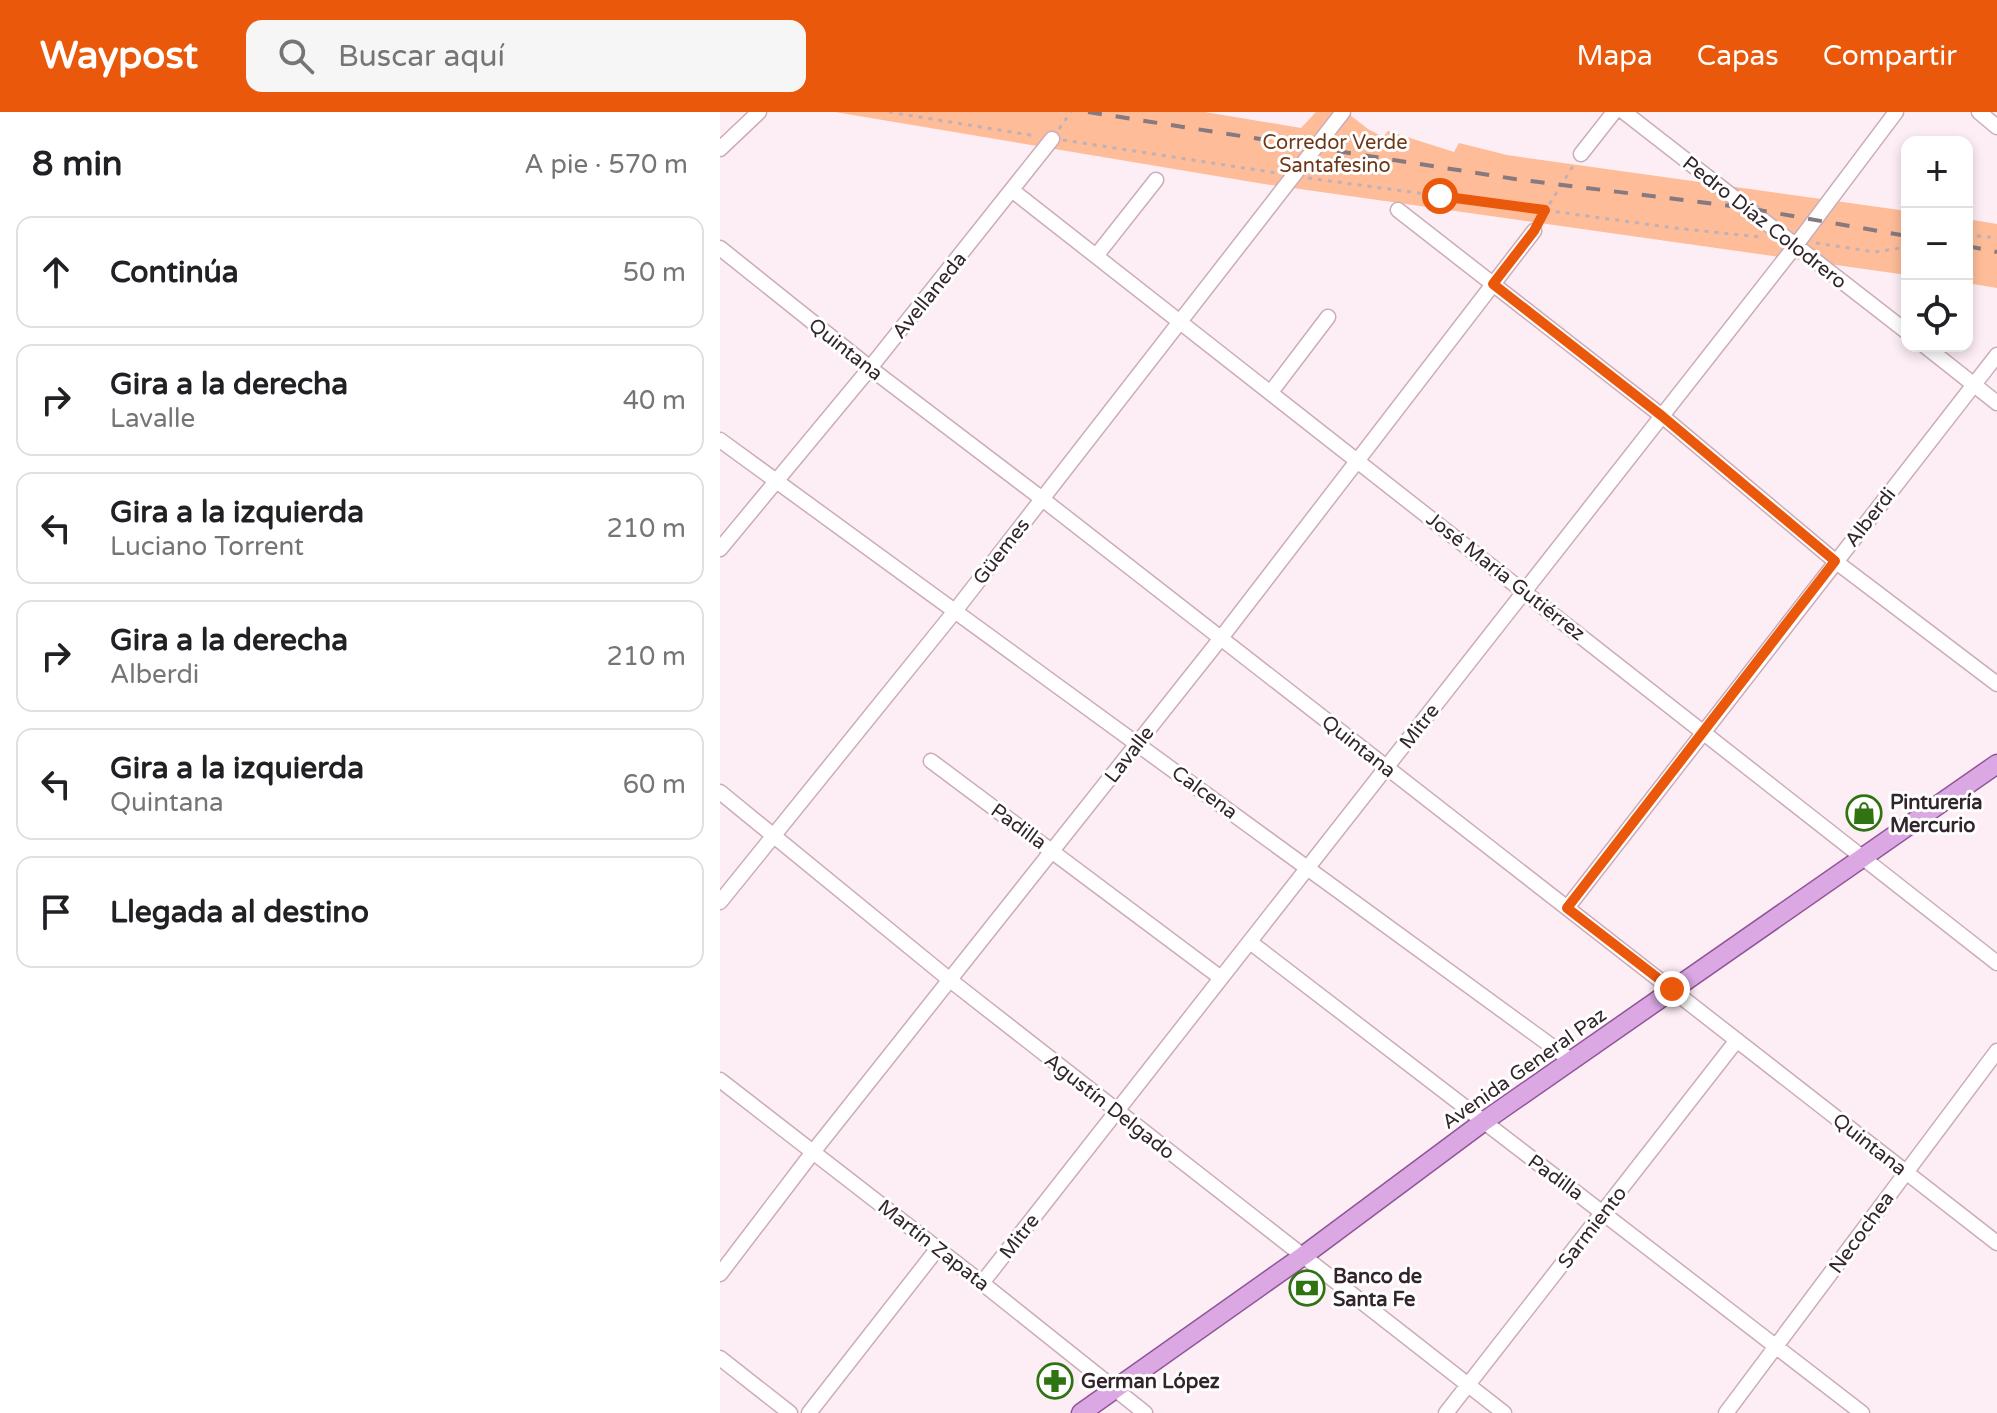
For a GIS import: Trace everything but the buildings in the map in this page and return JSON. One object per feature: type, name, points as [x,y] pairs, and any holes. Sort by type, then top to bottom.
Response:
[{"type":"main road","name":"Avenida General Paz","points":[[1081,1413],[1303,1256],[1483,1122],[1997,764]]},
{"type":"street","points":[[720,149],[759,112]]},
{"type":"street","name":"Güemes","points":[[720,902],[955,611],[1343,112]]},
{"type":"street","points":[[1581,154],[1614,112]]},
{"type":"street","name":"Pedro Díaz Colodrero","points":[[1624,112],[1901,327]]},
{"type":"street","name":"Mitre","points":[[982,1283],[1662,416],[1896,112]]},
{"type":"street","points":[[1979,112],[1997,127]]},
{"type":"street","name":"Avellaneda","points":[[720,549],[870,368],[1052,139]]},
{"type":"street","points":[[1096,256],[1156,180]]},
{"type":"street","name":"José María Gutiérrez","points":[[1013,191],[1997,963]]},
{"type":"street","points":[[1398,210],[1662,416],[1835,561],[1997,684]]},
{"type":"street","name":"Lavalle","points":[[720,1274],[813,1152],[1221,638],[1534,231]]},
{"type":"street","name":"Quintana","points":[[720,248],[870,368],[1997,1243]]},
{"type":"street","points":[[1271,392],[1328,317]]},
{"type":"street","points":[[1933,352],[1997,403]]},
{"type":"street","name":"Alberdi","points":[[1567,908],[1997,355]]},
{"type":"street","name":"Calcena","points":[[720,440],[1309,866],[1572,1061]]},
{"type":"street","name":"Padilla","points":[[931,761],[1221,978]]},
{"type":"street","name":"Agustín Delgado","points":[[720,792],[1116,1112],[1504,1413]]},
{"type":"street","name":"Padilla","points":[[1250,942],[1862,1413]]},
{"type":"street","name":"Sarmiento","points":[[1446,1413],[1737,1040]]},
{"type":"street","name":"Necochea","points":[[1726,1413],[1997,1051]]},
{"type":"street","name":"Martín Zapata","points":[[720,1080],[1145,1413]]},
{"type":"street","points":[[809,1413],[938,1248]]},
{"type":"street","points":[[720,1358],[790,1413]]},
{"type":"path","points":[[889,112],[1294,176],[1545,210],[1875,252],[1901,248]]},
{"type":"path","points":[[1052,139],[1071,112]]},
{"type":"path","points":[[1534,231],[1559,183],[1581,154]]},
{"type":"path","points":[[1973,237],[1997,238]]},
{"type":"green space","name":"Corredor Verde Santafesino","points":[[835,112],[1205,112],[1301,128],[1316,112],[1346,112],[1383,137],[1388,131],[1454,152],[1459,143],[1507,155],[1901,210],[1901,274],[1264,184]]},
{"type":"green space","points":[[1973,220],[1997,224],[1997,288],[1973,284]]},
{"type":"railway","points":[[1088,112],[1515,179],[1747,208],[1901,235]]},
{"type":"railway","points":[[1973,247],[1997,252]]},
{"type":"place","name":"Pinturería Mercurio","points":[[1864,813]]},
{"type":"place","name":"Banco de Santa Fe","points":[[1307,1288]]},
{"type":"place","name":"German López","points":[[1055,1381]]},
{"type":"route","points":[[1440,196],[1545,210],[1534,231],[1493,284],[1662,416],[1835,561],[1567,908],[1672,989]]}]
